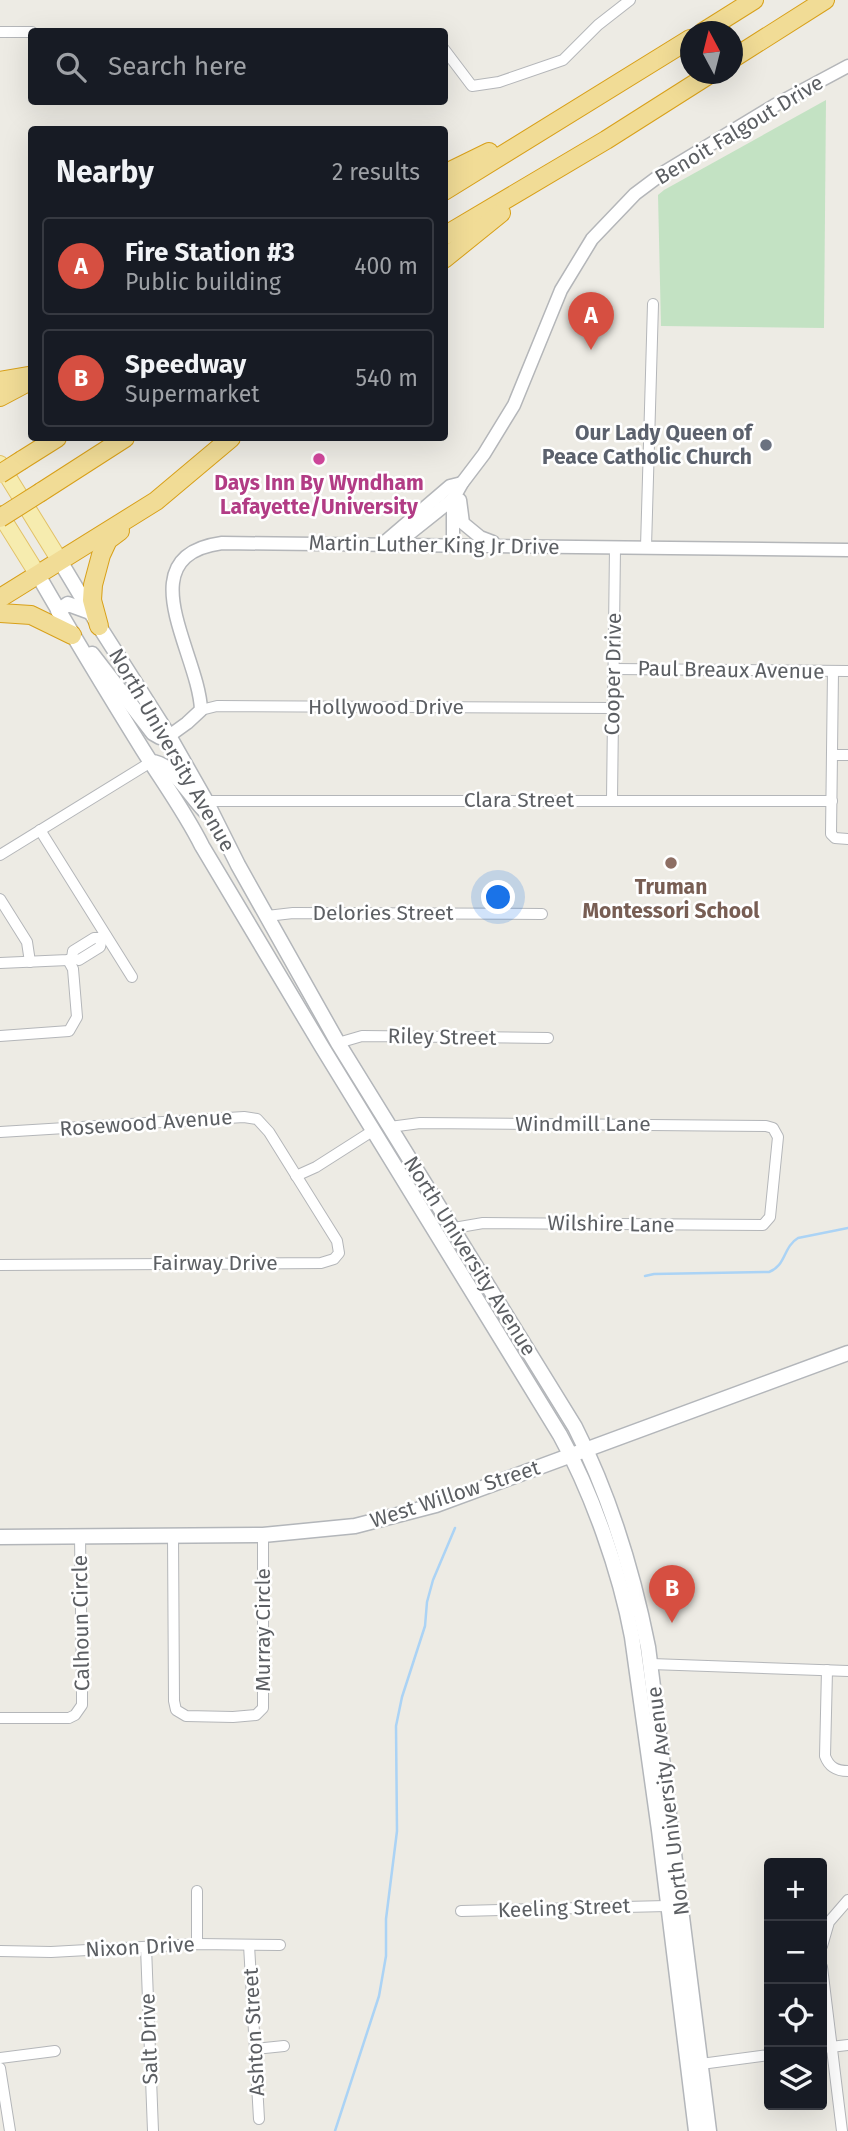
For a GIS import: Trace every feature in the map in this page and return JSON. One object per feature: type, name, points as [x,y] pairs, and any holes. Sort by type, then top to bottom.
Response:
[{"type":"highway","points":[[721,21],[754,0]]},
{"type":"highway","points":[[743,53],[825,0]]},
{"type":"highway","points":[[448,189],[680,46]]},
{"type":"highway","points":[[448,234],[694,84]]},
{"type":"highway","points":[[448,172],[592,100]]},
{"type":"highway","points":[[448,256],[502,212],[606,140]]},
{"type":"highway","points":[[0,381],[28,378]]},
{"type":"highway","points":[[0,397],[28,380]]},
{"type":"highway","points":[[0,474],[52,441]]},
{"type":"highway","points":[[0,516],[120,441]]},
{"type":"highway","points":[[95,619],[93,585],[108,540],[227,441]]},
{"type":"highway","points":[[0,598],[156,501]]},
{"type":"highway","points":[[0,613],[31,615],[75,641]]},
{"type":"main road","name":"North University Avenue","points":[[0,464],[169,736],[338,1043],[575,1427],[596,1471],[639,1599],[651,1664],[709,2131]]},
{"type":"main road","name":"North University Avenue","points":[[0,516],[150,762],[186,814],[202,846],[581,1476],[628,1618],[659,1830],[696,2131]]},
{"type":"main road","points":[[58,611],[60,607],[68,604],[95,619]]},
{"type":"main road","points":[[75,641],[93,654],[156,736],[169,736]]},
{"type":"main road","points":[[150,762],[162,764],[170,771],[202,809],[215,820]]},
{"type":"main road","points":[[202,846],[228,866],[238,865]]},
{"type":"main road","points":[[247,920],[267,916]]},
{"type":"main road","points":[[437,1233],[454,1228]]},
{"type":"main road","name":"West Willow Street","points":[[0,1537],[262,1535],[355,1526],[436,1505],[848,1353]]},
{"type":"street","points":[[448,54],[472,86],[499,82],[563,60],[598,25],[630,0]]},
{"type":"street","points":[[0,32],[28,32]]},
{"type":"street","name":"Benoit Falgout Drive","points":[[453,499],[514,405],[561,290],[592,239],[611,218],[635,194],[663,173],[777,104],[848,66]]},
{"type":"street","points":[[646,547],[653,304]]},
{"type":"street","points":[[461,483],[460,510],[463,523],[480,537],[502,545]]},
{"type":"street","name":"Benoit Falgout Drive","points":[[380,546],[450,486],[461,483]]},
{"type":"street","points":[[453,499],[453,545]]},
{"type":"street","points":[[394,545],[453,499]]},
{"type":"street","name":"Martin Luther King Jr Drive","points":[[201,710],[198,685],[172,597],[172,580],[186,555],[204,545],[222,542],[848,550]]},
{"type":"street","name":"Cooper Drive","points":[[612,800],[615,547]]},
{"type":"street","name":"Paul Breaux Avenue","points":[[613,668],[848,671]]},
{"type":"street","points":[[833,670],[832,837],[848,839]]},
{"type":"street","name":"Hollywood Drive","points":[[201,710],[217,706],[612,708]]},
{"type":"street","points":[[169,736],[201,710]]},
{"type":"street","points":[[832,755],[848,755]]},
{"type":"street","points":[[0,855],[150,762]]},
{"type":"street","name":"Clara Street","points":[[206,801],[832,801]]},
{"type":"street","points":[[40,830],[104,937],[132,977]]},
{"type":"street","points":[[0,900],[27,942],[30,962]]},
{"type":"street","name":"Delories Street","points":[[267,916],[293,913],[542,914]]},
{"type":"street","points":[[0,1036],[69,1031],[77,1017],[70,959],[74,951],[85,949],[94,938],[104,937]]},
{"type":"street","points":[[0,963],[70,959]]},
{"type":"street","name":"Riley Street","points":[[338,1043],[362,1036],[548,1038]]},
{"type":"street","name":"Rosewood Avenue","points":[[0,1132],[253,1118],[264,1125],[296,1176]]},
{"type":"street","name":"Windmill Lane","points":[[390,1126],[420,1123],[766,1126],[775,1130],[779,1144],[767,1222]]},
{"type":"street","points":[[296,1176],[316,1167],[374,1130]]},
{"type":"street","name":"Fairway Drive","points":[[0,1265],[330,1261],[339,1252],[337,1241],[296,1176]]},
{"type":"street","name":"Wilshire Lane","points":[[454,1228],[483,1223],[763,1225],[767,1222]]},
{"type":"street","name":"Murray Circle","points":[[173,1535],[176,1710],[186,1716],[233,1717],[256,1715],[263,1708],[262,1535]]},
{"type":"street","name":"Calhoun Circle","points":[[0,1718],[69,1718],[79,1711],[82,1705],[80,1536]]},
{"type":"street","points":[[651,1664],[848,1671]]},
{"type":"street","points":[[827,1670],[825,1756],[830,1766],[848,1771]]},
{"type":"street","points":[[197,1891],[197,1944]]},
{"type":"street","points":[[827,1930],[829,1923],[848,1900]]},
{"type":"street","name":"Keeling Street","points":[[461,1911],[667,1906]]},
{"type":"street","name":"Nixon Drive","points":[[0,1951],[51,1952],[197,1944],[280,1945]]},
{"type":"street","name":"Ashton Street","points":[[249,1945],[258,2119]]},
{"type":"street","name":"Salt Drive","points":[[146,1947],[153,2131]]},
{"type":"street","points":[[823,1984],[827,2047]]},
{"type":"street","points":[[842,2131],[827,2048],[848,2045]]},
{"type":"street","points":[[255,2049],[284,2046]]},
{"type":"street","points":[[0,2058],[55,2051]]},
{"type":"street","points":[[701,2064],[764,2056]]},
{"type":"street","points":[[0,2068],[9,2131]]},
{"type":"green space","points":[[826,100],[824,328],[661,326],[658,195]]},
{"type":"waterway","points":[[645,1276],[769,1272],[779,1265],[798,1238],[848,1228]]},
{"type":"waterway","points":[[335,2131],[379,1996],[386,1956],[386,1919],[397,1831],[396,1726],[402,1697],[425,1626],[427,1602],[433,1580],[455,1528]]},
{"type":"place","name":"Fire Station #3","points":[[591,350]]},
{"type":"place","name":"Our Lady Queen of Peace Catholic Church","points":[[766,445]]},
{"type":"place","name":"Days Inn By Wyndham Lafayette/University","points":[[319,459]]},
{"type":"place","name":"Truman Montessori School","points":[[671,863]]},
{"type":"place","name":"Speedway","points":[[672,1623]]}]
